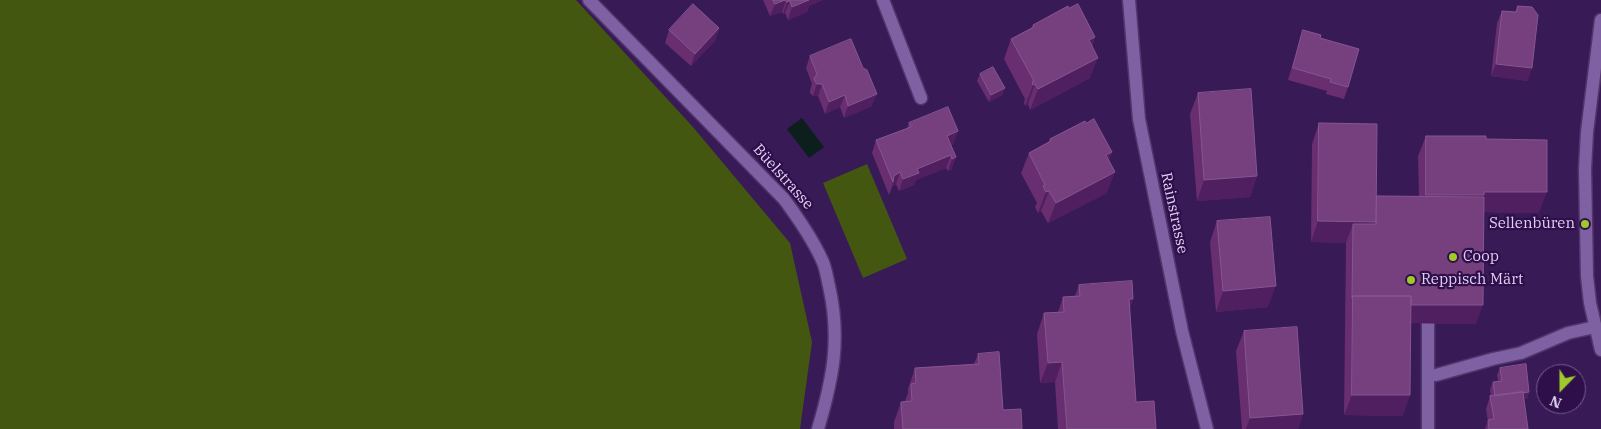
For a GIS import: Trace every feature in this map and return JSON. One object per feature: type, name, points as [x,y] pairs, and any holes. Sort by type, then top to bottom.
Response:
[{"type":"street","name":"Büelstrasse","points":[[589,0],[784,199],[803,225],[823,262],[833,305],[835,349],[830,390],[818,429]]},
{"type":"street","points":[[882,0],[921,98]]},
{"type":"street","name":"Rainstrasse","points":[[1129,0],[1139,119],[1182,331],[1207,429]]},
{"type":"street","points":[[1601,20],[1589,113],[1585,169],[1587,276],[1590,303],[1601,350]]},
{"type":"street","points":[[1428,295],[1428,429]]},
{"type":"street","points":[[1436,375],[1521,353],[1568,333],[1595,327]]},
{"type":"green space","points":[[0,0],[576,0],[693,127],[790,243],[812,342],[800,429],[0,429]]},
{"type":"green space","points":[[867,164],[907,259],[863,278],[823,183]]},
{"type":"shaded area","points":[[802,118],[824,147],[809,158],[787,129]]},
{"type":"building","points":[[773,0],[785,0],[775,4]]},
{"type":"building","points":[[786,0],[809,0],[792,7],[790,1],[787,2]]},
{"type":"building","points":[[693,4],[719,28],[695,54],[669,30]]},
{"type":"building","points":[[1078,4],[1095,37],[1089,40],[1098,58],[1038,89],[1035,84],[1033,85],[1032,82],[1034,81],[1011,39],[1068,6],[1069,8]]},
{"type":"building","points":[[1518,6],[1532,7],[1538,15],[1532,68],[1496,64],[1502,11],[1516,12]]},
{"type":"building","points":[[1303,30],[1321,35],[1320,38],[1359,49],[1348,87],[1330,82],[1331,79],[1293,68]]},
{"type":"building","points":[[851,39],[863,68],[867,70],[877,94],[848,106],[845,95],[829,102],[822,84],[817,84],[815,81],[814,78],[817,74],[810,56]]},
{"type":"building","points":[[993,67],[1005,88],[991,95],[980,74]]},
{"type":"building","points":[[1251,89],[1257,176],[1204,180],[1198,93]]},
{"type":"building","points":[[948,107],[958,131],[947,136],[956,157],[952,159],[951,155],[917,169],[919,173],[903,179],[900,172],[894,176],[893,182],[876,140],[911,127],[909,123]]},
{"type":"building","points":[[1094,119],[1112,152],[1106,155],[1115,172],[1056,203],[1049,191],[1046,192],[1043,186],[1045,185],[1029,153],[1051,141],[1050,139],[1085,121],[1086,123]]},
{"type":"building","points":[[1319,123],[1377,124],[1376,222],[1318,221]]},
{"type":"building","points":[[1426,136],[1486,136],[1486,139],[1547,140],[1547,192],[1484,192],[1484,195],[1426,195]]},
{"type":"building","name":"Reppisch Märt","points":[[1377,196],[1484,197],[1483,305],[1411,305],[1411,296],[1353,296],[1352,298],[1353,224],[1376,224]]},
{"type":"building","points":[[1270,217],[1276,286],[1223,291],[1217,221]]},
{"type":"building","points":[[1132,281],[1133,299],[1129,299],[1136,402],[1154,401],[1156,429],[1067,429],[1062,362],[1048,363],[1044,313],[1064,312],[1063,297],[1080,296],[1079,285]]},
{"type":"building","points":[[1353,296],[1411,296],[1410,395],[1352,395]]},
{"type":"building","points":[[1297,327],[1303,414],[1250,418],[1244,331]]},
{"type":"building","points":[[999,352],[1003,410],[1021,409],[1022,429],[903,429],[901,402],[912,401],[911,384],[916,383],[915,368],[979,364],[978,354]]},
{"type":"building","points":[[1526,364],[1529,392],[1495,396],[1493,382],[1502,381],[1500,368]]},
{"type":"building","points":[[1523,392],[1528,429],[1489,429],[1488,420],[1494,419],[1490,396]]},
{"type":"place","name":"Sellenbüren","points":[[1585,224]]},
{"type":"place","name":"Coop","points":[[1453,257]]},
{"type":"place","name":"Reppisch Märt","points":[[1411,280]]}]
